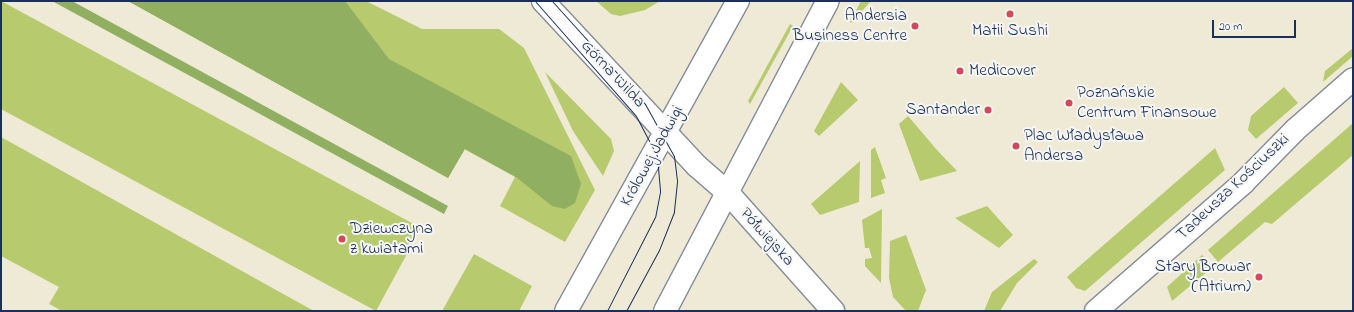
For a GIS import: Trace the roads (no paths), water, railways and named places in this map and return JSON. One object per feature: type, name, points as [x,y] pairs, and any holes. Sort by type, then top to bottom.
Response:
[{"type":"street","name":"Górna Wilda","points":[[543,1],[698,166]]},
{"type":"street","name":"Królowej Jadwigi","points":[[566,311],[738,1]]},
{"type":"street","points":[[665,311],[828,1]]},
{"type":"street","name":"Tadeusza Kościuszki","points":[[1096,311],[1243,183],[1295,130],[1353,79]]},
{"type":"street","name":"Półwiejska","points":[[698,166],[728,193],[833,311]]},
{"type":"tram line","points":[[535,1],[636,116],[657,156],[660,192],[655,217],[607,311]]},
{"type":"tram line","points":[[552,1],[645,104],[674,156],[677,182],[674,212],[659,250],[626,311]]},
{"type":"place","name":"Matii Sushi","points":[[1010,14]]},
{"type":"place","name":"Andersia Business Centre","points":[[915,26]]},
{"type":"place","name":"Medicover","points":[[960,71]]},
{"type":"place","name":"Poznańskie Centrum Finansowe","points":[[1069,103]]},
{"type":"place","name":"Santander","points":[[988,110]]},
{"type":"place","name":"Plac Władysława Andersa","points":[[1016,146]]},
{"type":"place","name":"Dziewczyna z kwiatami","points":[[342,239]]},
{"type":"place","name":"Stary Browar (Atrium)","points":[[1259,277]]}]
